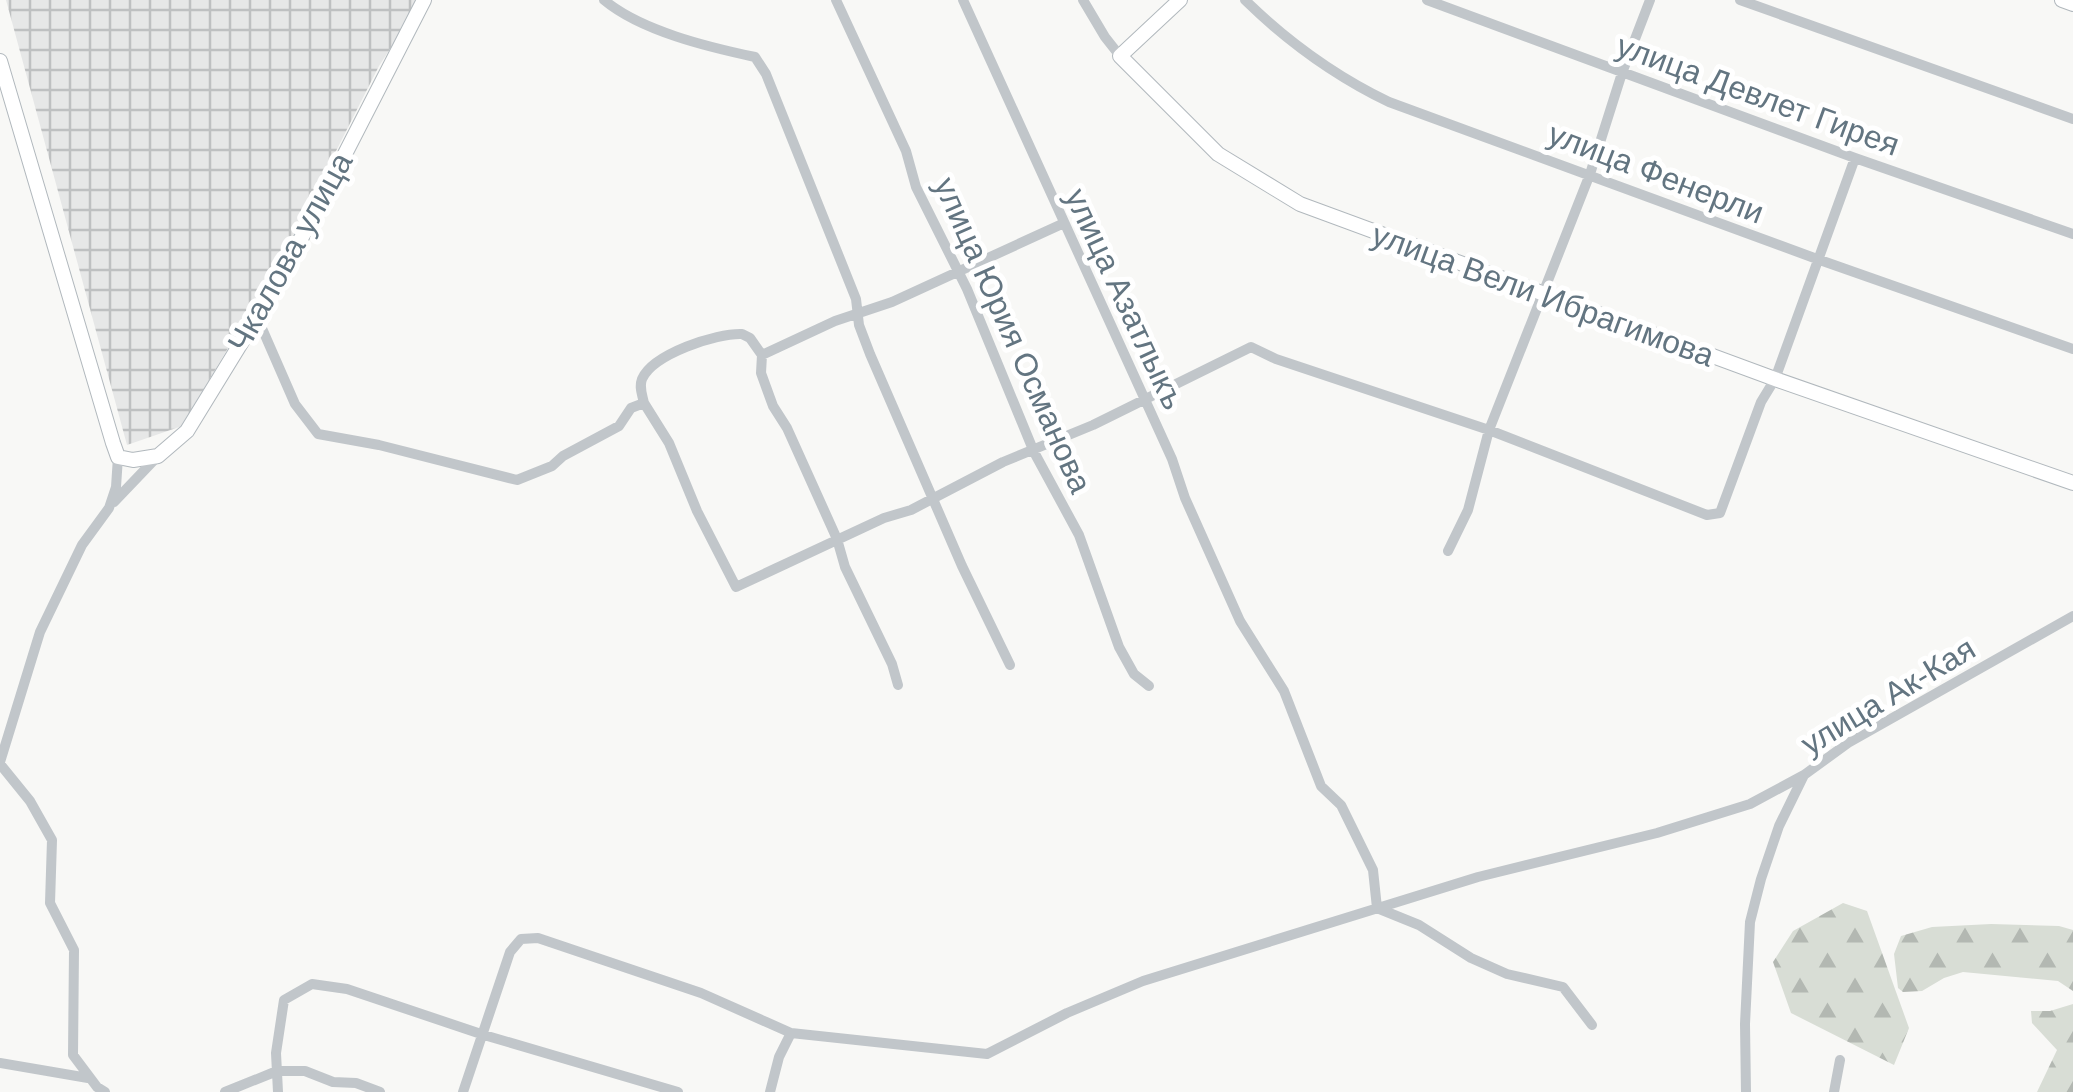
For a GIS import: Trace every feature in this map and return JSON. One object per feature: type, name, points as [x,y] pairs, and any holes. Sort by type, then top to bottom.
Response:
[{"type":"street","name":"Чкалова улица","points":[[158,456],[187,431],[258,317],[424,0]]},
{"type":"street","points":[[604,0],[620,14],[713,48],[756,57],[856,300],[858,324],[870,354],[962,566],[1010,665]]},
{"type":"street","name":"улица Юрия Османова","points":[[836,0],[906,151],[916,187],[997,359],[1034,452],[1078,535],[1120,647],[1134,674],[1149,686]]},
{"type":"street","name":"улица Азатлыкъ","points":[[962,0],[1172,459],[1185,498],[1240,621],[1284,691],[1321,786],[1342,805],[1374,870],[1377,908]]},
{"type":"street","name":"улица Вели Ибрагимова","points":[[1082,0],[1120,56],[1218,154],[1300,204],[1542,296],[2073,482]]},
{"type":"street","points":[[1120,56],[1180,0]]},
{"type":"street","name":"улица Фенерли","points":[[1245,0],[1300,48],[1349,83],[1389,102],[1817,260],[2073,348]]},
{"type":"street","name":"улица Девлет Гирея","points":[[1427,0],[2073,234]]},
{"type":"street","points":[[1448,551],[1468,510],[1490,430],[1590,174],[1650,0]]},
{"type":"street","points":[[1740,0],[2073,120]]},
{"type":"street","points":[[2062,0],[2073,4]]},
{"type":"street","points":[[0,61],[118,456],[116,488],[109,508]]},
{"type":"street","points":[[898,685],[892,664],[844,566],[836,539],[773,406],[761,372],[762,355],[750,338],[742,334],[680,348],[650,368],[640,386],[644,402],[669,443],[696,511],[736,586],[836,539],[935,498],[1003,462],[1034,452],[1251,347],[1276,359],[1490,430],[1707,515],[1720,512],[1856,158]]},
{"type":"street","points":[[762,355],[1062,224]]},
{"type":"street","points":[[258,317],[295,404],[318,434],[379,444],[502,477],[516,480],[552,466],[619,426],[631,408],[644,402]]},
{"type":"street","points":[[118,456],[132,460],[158,456]]},
{"type":"street","points":[[105,1092],[72,1055],[74,950],[50,903],[52,840],[30,800],[0,763],[40,632],[82,545],[109,508],[158,456]]},
{"type":"street","name":"улица Ак-Кая","points":[[1746,1092],[1750,922],[1779,826],[1804,775],[1848,743],[2073,616]]},
{"type":"street","points":[[463,1092],[510,952],[521,939],[538,938],[701,994],[791,1033],[987,1054],[1143,980],[1478,877],[1657,833],[1750,804],[1804,775]]},
{"type":"street","points":[[1377,908],[1419,924],[1471,958],[1507,974],[1563,987],[1592,1025]]},
{"type":"street","points":[[278,1092],[276,1053],[284,1000],[312,984],[346,989],[678,1092]]},
{"type":"street","points":[[770,1092],[791,1033]]},
{"type":"street","points":[[1834,1092],[1840,1060]]},
{"type":"street","points":[[0,1062],[89,1078]]},
{"type":"street","points":[[226,1092],[277,1072],[304,1071],[332,1082],[356,1083],[380,1092]]},
{"type":"shaded area","points":[[6,0],[417,0],[379,66],[287,248],[182,426],[127,445]]},
{"type":"green space","points":[[1843,903],[1867,911],[1909,1028],[1894,1065],[1791,1013],[1773,962],[1793,931]]},
{"type":"green space","points":[[1991,924],[2073,930],[2073,991],[2058,981],[1963,972],[1922,991],[1903,992],[1898,988],[1894,954],[1901,936],[1932,927]]},
{"type":"green space","points":[[2073,1004],[2073,1092],[2037,1092],[2057,1050],[2032,1023],[2031,1011],[2050,1011]]}]
